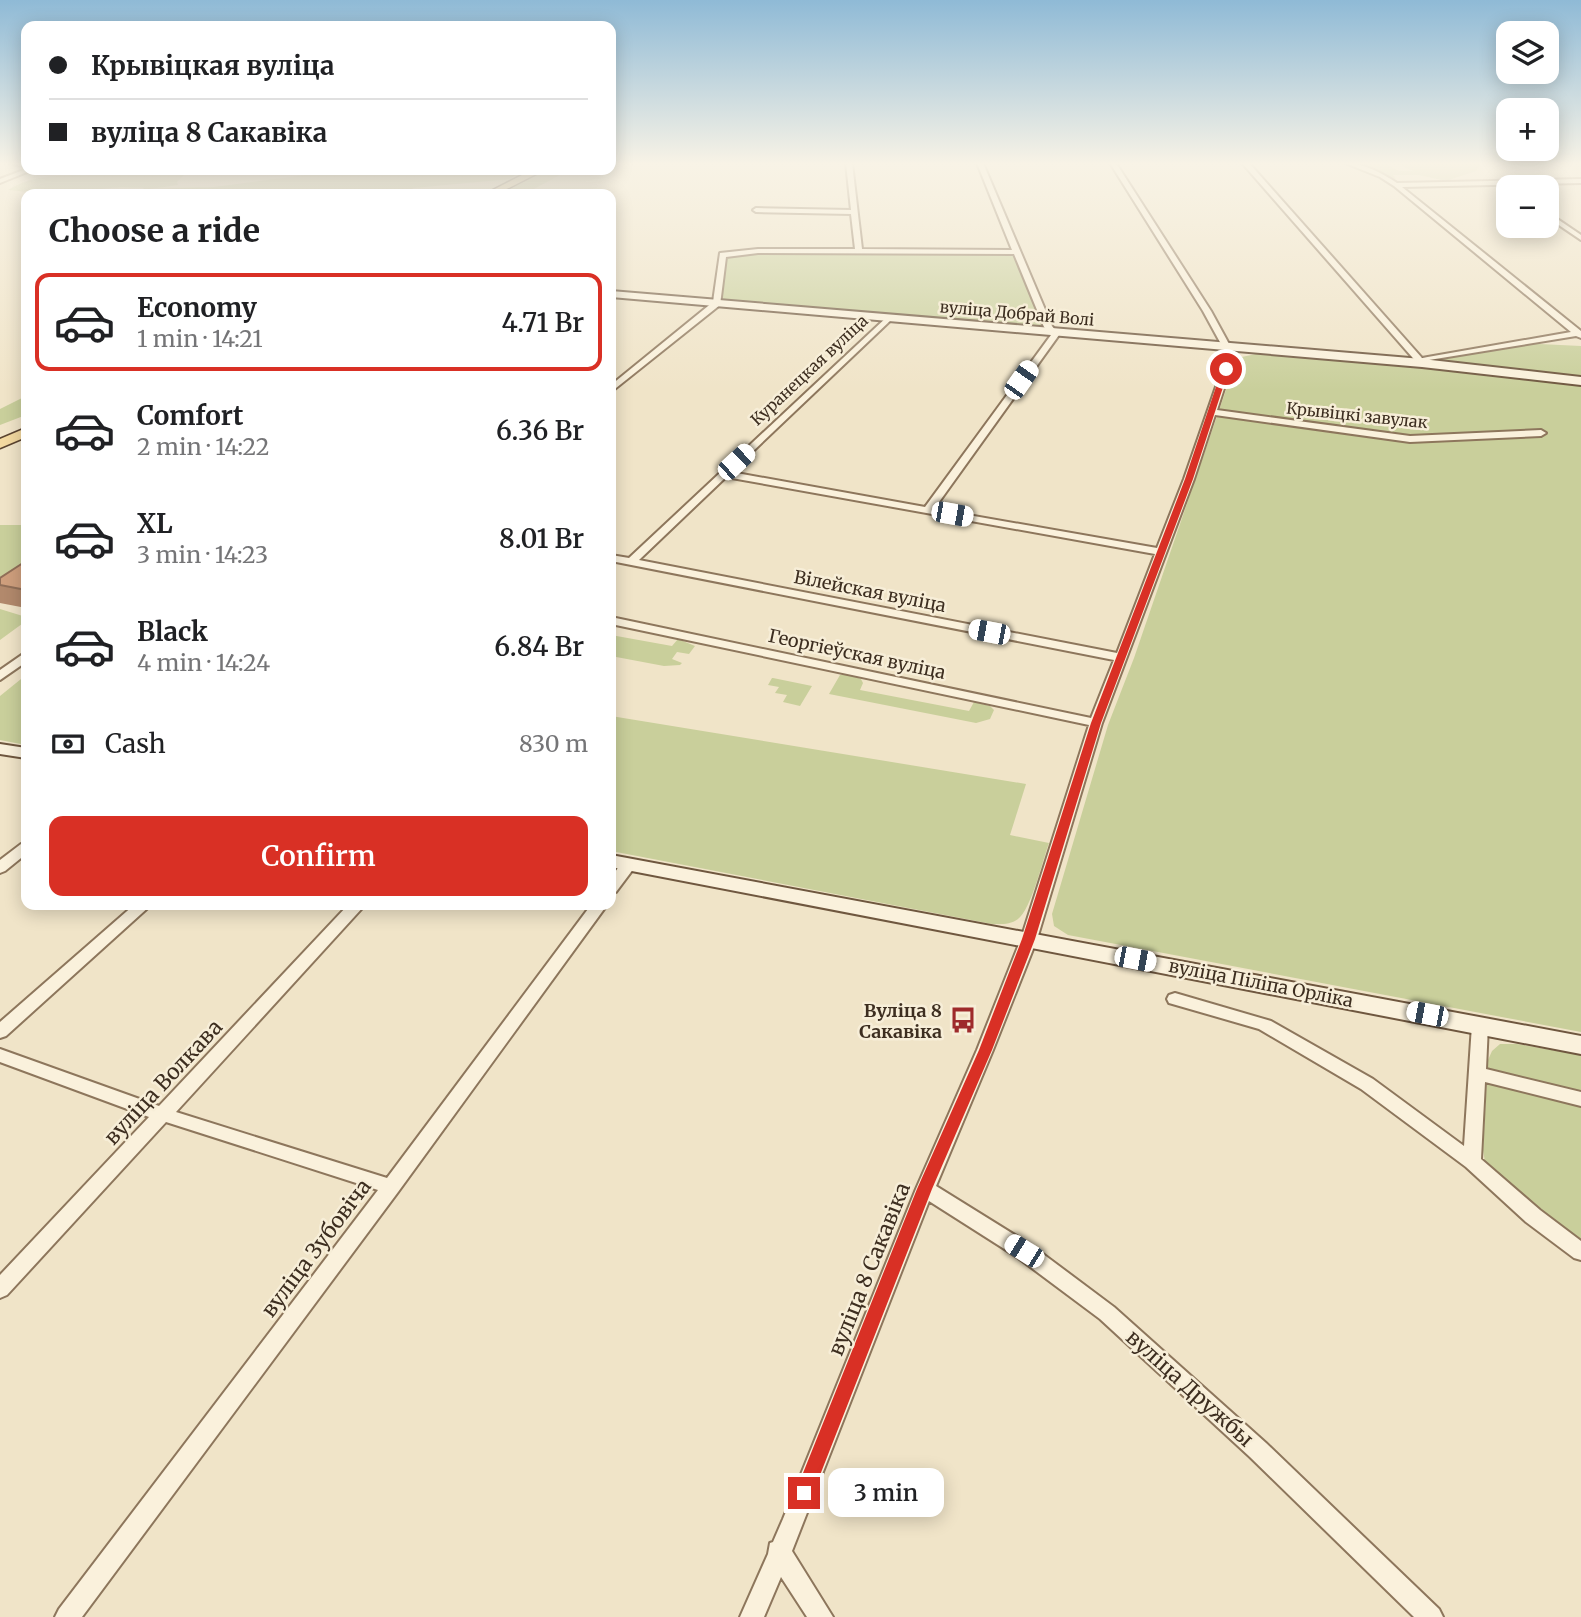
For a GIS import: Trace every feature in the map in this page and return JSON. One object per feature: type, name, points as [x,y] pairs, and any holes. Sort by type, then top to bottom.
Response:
[{"type":"main road","points":[[0,444],[21,434]]},
{"type":"street","points":[[858,238],[859,252]]},
{"type":"street","points":[[929,509],[1055,335],[1011,238]]},
{"type":"street","points":[[1161,238],[1229,347]]},
{"type":"street","points":[[1309,238],[1422,363]]},
{"type":"street","points":[[1462,238],[1580,335]]},
{"type":"street","points":[[616,384],[717,303],[723,255],[758,251],[1016,252]]},
{"type":"street","name":"вуліца Добрай Волі","points":[[616,294],[1422,363],[1581,381]]},
{"type":"street","name":"Куранецкая вуліца","points":[[631,562],[888,318]]},
{"type":"street","name":"вуліца Добрай Волі","points":[[1422,363],[1426,358],[1580,335]]},
{"type":"street","name":"вуліца 8 Сакавіка","points":[[751,1617],[800,1503],[1028,939],[1096,723],[1212,412],[1231,355],[1229,347]]},
{"type":"street","name":"Крывіцкі завулак","points":[[1212,412],[1410,439],[1541,433]]},
{"type":"street","points":[[723,474],[1160,552]]},
{"type":"street","name":"Вілейская вуліца","points":[[616,559],[1122,658]]},
{"type":"street","name":"Георгіеўская вуліца","points":[[616,621],[1096,723]]},
{"type":"street","points":[[0,676],[21,660]]},
{"type":"street","points":[[0,748],[21,752]]},
{"type":"street","points":[[0,868],[21,851]]},
{"type":"street","name":"вуліца Піліпа Орліка","points":[[620,863],[1581,1045]]},
{"type":"street","points":[[0,1032],[137,910]]},
{"type":"street","name":"вуліца Волкава","points":[[0,1289],[352,910]]},
{"type":"street","name":"вуліца Зубовіча","points":[[67,1617],[391,1187],[595,910]]},
{"type":"street","points":[[1175,999],[1265,1025],[1367,1084],[1472,1161],[1533,1216],[1581,1252]]},
{"type":"street","points":[[1472,1161],[1480,1025]]},
{"type":"street","points":[[0,1055],[164,1115],[391,1187]]},
{"type":"street","points":[[1479,1074],[1581,1099]]},
{"type":"street","name":"вуліца Дружбы","points":[[925,1189],[1024,1251],[1107,1313],[1258,1450],[1431,1617]]},
{"type":"street","points":[[778,1551],[821,1617]]},
{"type":"green space","points":[[1016,252],[1052,331],[717,303],[721,258],[732,253]]},
{"type":"green space","points":[[1520,343],[1581,346],[1581,1032],[1068,935],[1054,926],[1052,914],[1108,725],[1134,658],[1237,358],[1256,354],[1352,360],[1426,358]]},
{"type":"green space","points":[[21,398],[21,417],[0,425],[0,409]]},
{"type":"green space","points":[[0,525],[21,525],[21,588],[0,603]]},
{"type":"green space","points":[[0,609],[21,615],[21,625],[0,640]]},
{"type":"green space","points":[[616,636],[672,646],[678,639],[695,646],[689,654],[677,652],[672,659],[682,663],[680,665],[664,666],[616,657]]},
{"type":"green space","points":[[848,674],[861,679],[863,683],[860,690],[969,711],[974,702],[990,706],[994,710],[990,719],[976,723],[829,694],[840,675]]},
{"type":"green space","points":[[772,678],[812,686],[800,706],[783,702],[787,695],[775,693],[779,687],[768,685]]},
{"type":"green space","points":[[21,679],[21,744],[0,740],[0,696]]},
{"type":"green space","points":[[616,717],[1026,784],[1010,835],[1049,843],[1023,914],[1015,921],[992,924],[616,852]]},
{"type":"green space","points":[[1500,1044],[1517,1044],[1581,1055],[1581,1240],[1493,1174],[1485,1162],[1483,1150],[1488,1060],[1492,1051]]},
{"type":"building","points":[[21,564],[21,589],[0,585],[0,578]]},
{"type":"place","name":"Вуліца 8 Сакавіка","points":[[963,1020]]},
{"type":"route","points":[[804,1493],[1028,939],[1096,723],[1189,479],[1226,369]]}]
